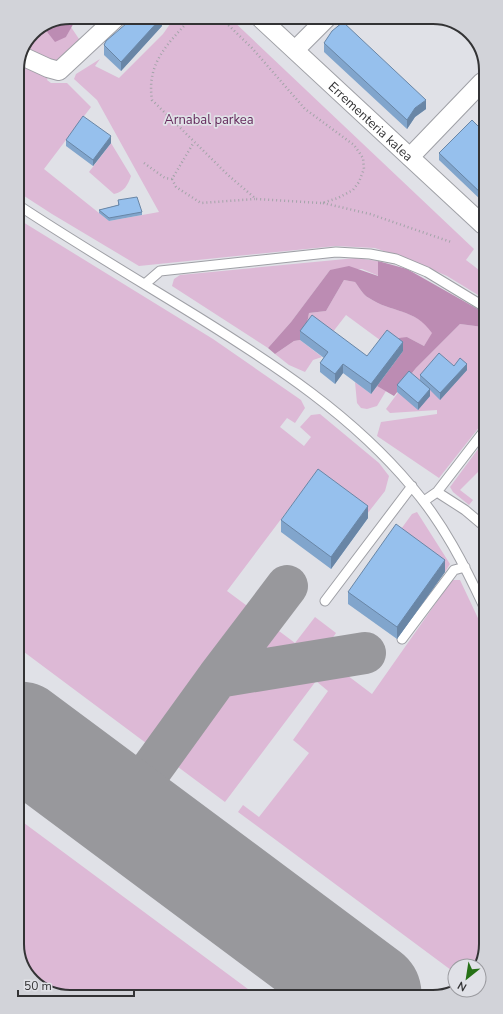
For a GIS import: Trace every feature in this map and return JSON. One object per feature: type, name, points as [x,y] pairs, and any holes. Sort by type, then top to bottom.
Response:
[{"type":"street","points":[[26,58],[58,71],[109,24]]},
{"type":"street","name":"Errementeria kalea","points":[[267,24],[479,221]]},
{"type":"street","points":[[295,50],[321,24]]},
{"type":"street","points":[[410,157],[479,85]]},
{"type":"lane","points":[[24,209],[247,348],[301,385],[348,422],[412,486],[424,501],[465,567],[479,598]]},
{"type":"lane","points":[[145,284],[160,271],[336,252],[370,254],[396,259],[427,272],[479,304]]},
{"type":"lane","points":[[424,501],[437,492],[479,438]]},
{"type":"lane","points":[[325,601],[412,486]]},
{"type":"lane","points":[[437,492],[465,510],[479,522]]},
{"type":"lane","points":[[402,639],[454,570],[465,567]]},
{"type":"path","points":[[186,24],[164,49],[154,65],[150,86],[152,100],[194,142],[256,199]]},
{"type":"path","points":[[227,24],[252,48],[305,109],[354,145],[363,158],[364,169],[354,190],[338,198],[322,202]]},
{"type":"path","points":[[172,179],[194,142]]},
{"type":"path","points":[[144,163],[165,178],[172,179]]},
{"type":"path","points":[[172,179],[176,187],[200,203],[256,199],[322,202],[370,214],[451,242]]},
{"type":"green space","name":"Arnabal parkea","points":[[170,24],[236,24],[474,249],[466,260],[479,270],[479,296],[447,276],[410,260],[375,248],[336,246],[139,266],[24,196],[25,62],[49,73],[47,80],[51,83],[67,83],[91,107],[44,169],[109,221],[159,212],[97,100],[74,79],[76,74],[100,59],[95,66],[119,78],[163,34]]},
{"type":"green space","points":[[71,27],[81,42],[59,64],[28,52],[33,42],[39,35],[46,31],[48,33],[66,37]]},
{"type":"green space","points":[[111,143],[131,176],[125,188],[114,194],[89,172]]},
{"type":"green space","points":[[24,223],[213,339],[301,400],[305,408],[295,423],[287,418],[280,427],[304,446],[311,437],[300,427],[311,415],[320,414],[379,463],[389,476],[385,491],[367,514],[315,474],[227,591],[254,611],[154,749],[24,652]]},
{"type":"green space","points":[[356,258],[378,261],[379,276],[362,269],[330,270],[291,322],[268,348],[172,286],[174,279],[180,275]]},
{"type":"green space","points":[[344,280],[355,282],[367,297],[377,303],[411,315],[426,325],[433,333],[424,346],[407,337],[394,345],[384,343],[346,315],[329,337],[305,334],[309,313],[326,311]]},
{"type":"green space","points":[[460,324],[479,326],[479,427],[439,478],[377,436],[381,422],[437,414],[437,410],[390,413],[386,409],[416,368]]},
{"type":"green space","points":[[300,340],[322,357],[313,360],[305,372],[289,365],[275,354],[294,341]]},
{"type":"green space","points":[[355,382],[371,394],[377,386],[386,391],[377,406],[367,409],[361,408],[357,403]]},
{"type":"green space","points":[[479,448],[479,471],[460,490],[473,500],[469,505],[453,492],[450,487]]},
{"type":"green space","points":[[417,512],[450,564],[445,572],[396,536],[412,514]]},
{"type":"green space","points":[[452,580],[460,580],[479,620],[479,944],[477,958],[447,958],[447,967],[238,812],[243,805],[259,817],[309,753],[293,740],[328,691],[316,681],[225,802],[166,758],[224,681],[331,663],[372,694]]},
{"type":"green space","points":[[315,617],[336,633],[323,652],[233,667],[267,622],[295,643]]},
{"type":"green space","points":[[24,823],[249,990],[67,990],[55,988],[39,979],[27,962],[24,944]]},
{"type":"shaded area","points":[[73,24],[66,37],[55,42],[46,31],[55,26]]},
{"type":"shaded area","points":[[378,261],[407,269],[479,310],[479,326],[460,324],[416,368],[394,396],[377,386],[403,351],[394,345],[399,338],[407,337],[424,346],[432,333],[418,319],[377,303],[367,297],[355,282],[344,280],[326,311],[309,313],[305,334],[300,340],[294,341],[275,354],[268,348],[291,322],[330,270],[349,266],[378,276]]},
{"type":"building","points":[[126,24],[156,24],[121,62],[104,45],[106,41]]},
{"type":"building","points":[[341,24],[345,24],[426,100],[415,108],[407,120],[324,43],[332,31]]},
{"type":"building","points":[[83,116],[111,136],[93,160],[66,140]]},
{"type":"building","points":[[472,120],[479,127],[479,191],[439,153]]},
{"type":"building","points":[[137,197],[142,212],[109,218],[99,210],[119,205],[118,200]]},
{"type":"building","points":[[312,315],[367,356],[387,330],[403,342],[371,384],[343,364],[335,374],[320,363],[328,352],[300,331]]},
{"type":"building","points":[[439,353],[454,366],[460,358],[467,364],[440,393],[420,375]]},
{"type":"building","points":[[409,371],[430,389],[418,403],[397,385]]},
{"type":"building","points":[[318,469],[368,506],[331,557],[281,520]]},
{"type":"building","points":[[396,524],[445,560],[397,627],[348,592]]},
{"type":"taxiway","points":[[122,810],[218,677],[287,586]]},
{"type":"taxiway","points":[[218,677],[365,653]]},
{"type":"runway","points":[[24,737],[364,990]]}]
